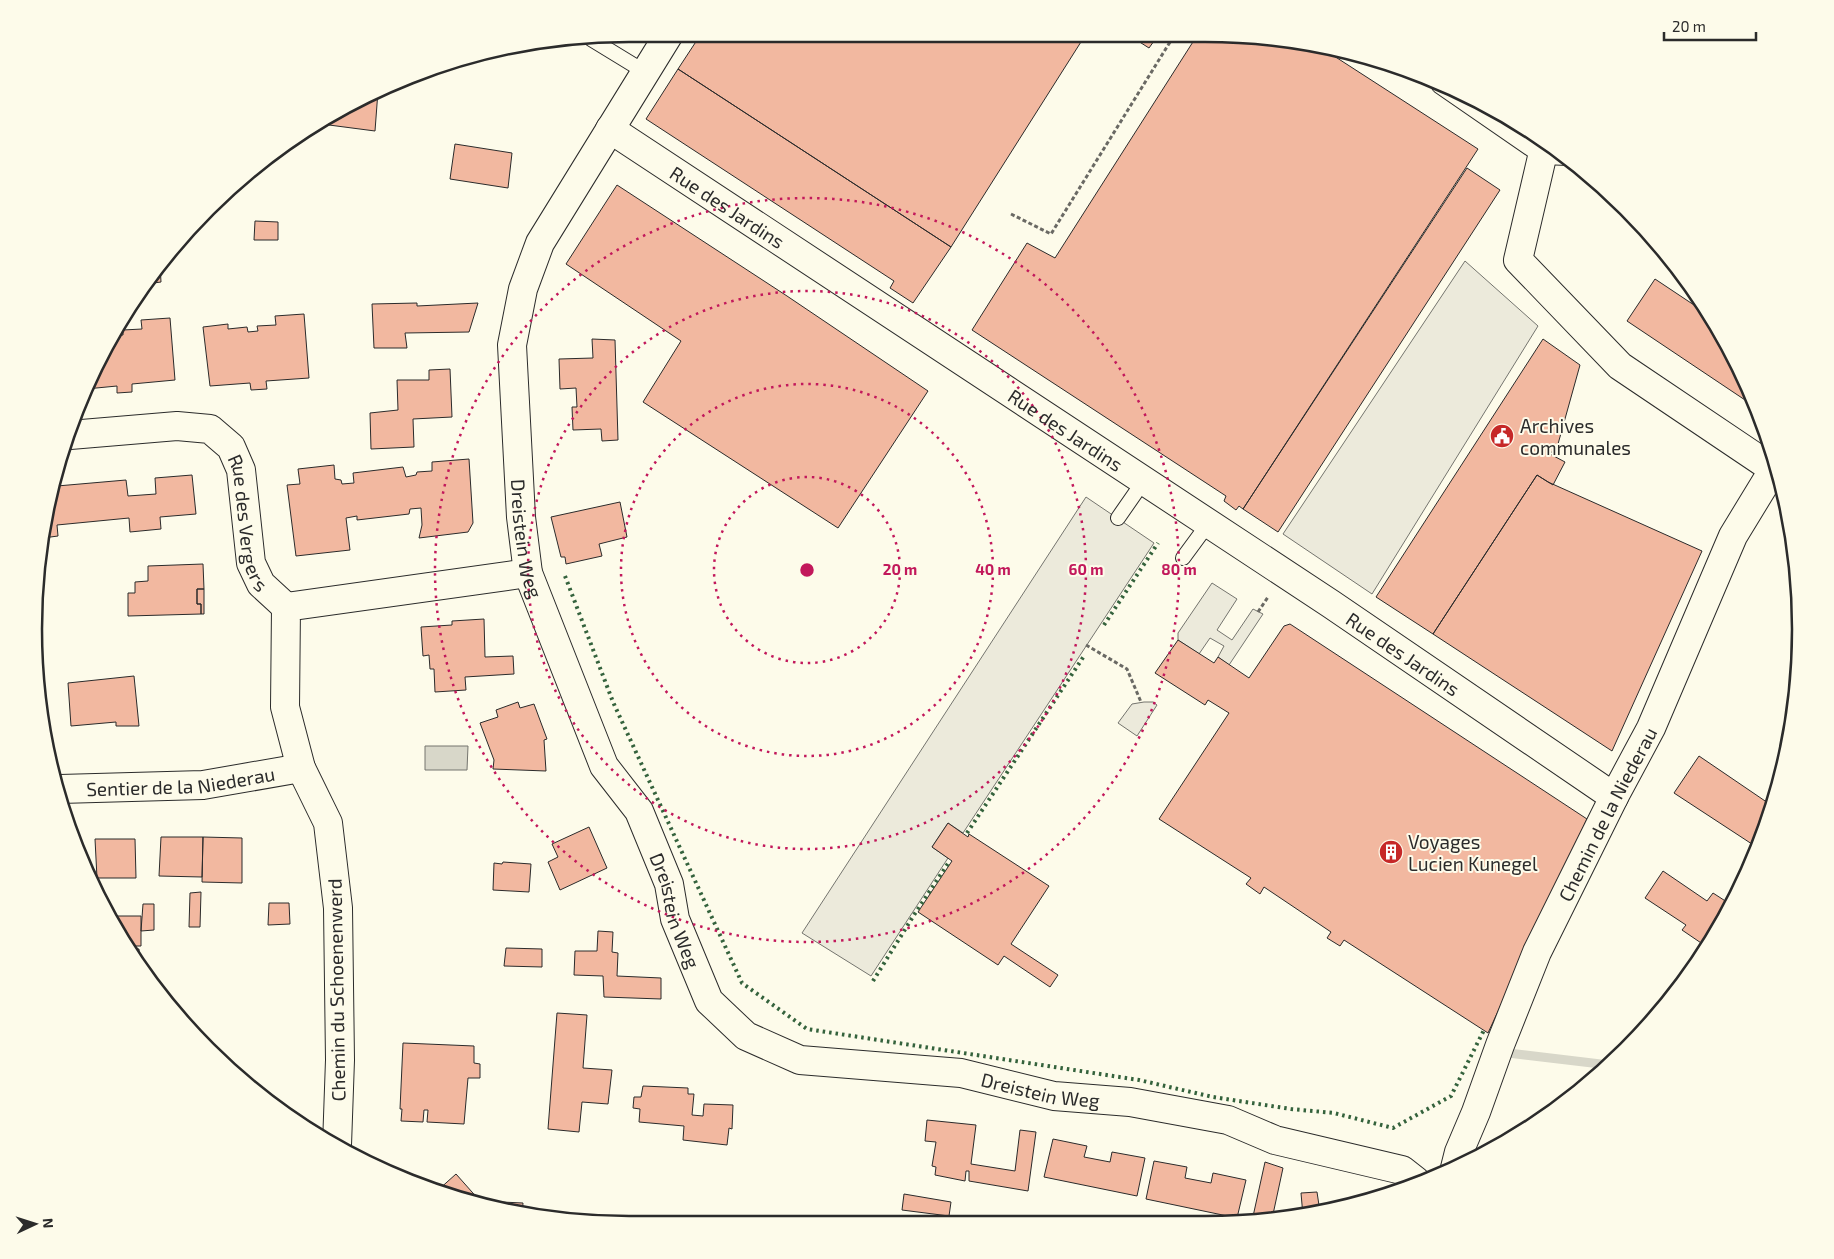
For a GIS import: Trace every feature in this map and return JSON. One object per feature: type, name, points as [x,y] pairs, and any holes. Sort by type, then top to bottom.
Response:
[{"type":"street","points":[[610,129],[664,42]]},
{"type":"street","name":"Rue des Jardins","points":[[610,129],[1143,482],[1332,604],[1614,797]]},
{"type":"street","name":"Dreistein Weg","points":[[610,129],[540,243],[523,289],[512,345],[521,517],[528,573],[604,766],[639,811],[669,884],[675,919],[710,1001],[746,1036],[800,1060],[961,1073],[1054,1096],[1130,1102],[1228,1120],[1275,1140],[1402,1170],[1412,1178]]},
{"type":"street","points":[[1554,158],[1518,260],[1620,366],[1767,463]]},
{"type":"street","name":"Rue des Vergers","points":[[76,435],[177,426],[210,429],[231,447],[241,470],[252,563],[261,584],[286,607]]},
{"type":"street","name":"Chemin de la Niederau","points":[[1457,1159],[1537,952],[1614,797],[1651,728],[1733,536],[1770,475]]},
{"type":"street","points":[[286,607],[528,573]]},
{"type":"street","name":"Chemin du Schoenenwerd","points":[[286,607],[285,707],[301,768],[328,823],[338,908],[340,1060],[337,1139]]},
{"type":"street","name":"Sentier de la Niederau","points":[[65,789],[203,785],[301,768]]},
{"type":"lane","points":[[599,44],[645,72]]},
{"type":"lane","points":[[1489,116],[1540,148]]},
{"type":"lane","points":[[1118,518],[1143,482]]},
{"type":"lane","points":[[1182,558],[1208,524]]},
{"type":"path","points":[[1011,214],[1052,234],[1170,42]]},
{"type":"path","points":[[1086,646],[1126,669],[1141,702]]},
{"type":"shaded area","points":[[1465,261],[1538,326],[1372,594],[1283,534]]},
{"type":"shaded area","points":[[1086,497],[1154,543],[963,833],[948,823],[932,847],[948,858],[871,976],[802,933]]},
{"type":"shaded area","points":[[1212,583],[1237,599],[1217,630],[1232,640],[1253,609],[1263,614],[1229,665],[1218,657],[1224,646],[1210,638],[1199,654],[1178,640],[1178,633]]},
{"type":"shaded area","points":[[1153,702],[1157,705],[1137,736],[1118,723],[1132,704]]},
{"type":"shaded area","points":[[425,746],[468,746],[467,770],[425,770]]},
{"type":"building","points":[[696,42],[1081,42],[951,247],[678,69]]},
{"type":"building","points":[[1140,42],[1153,42],[1149,48]]},
{"type":"building","points":[[1193,42],[1281,48],[1338,59],[1478,149],[1243,509],[1239,506],[1236,510],[1224,501],[1226,496],[972,330],[1027,243],[1055,258]]},
{"type":"building","points":[[678,69],[951,247],[913,303],[890,288],[894,281],[646,119]]},
{"type":"building","points":[[377,100],[375,131],[329,125]]},
{"type":"building","points":[[455,144],[512,153],[508,188],[450,179]]},
{"type":"building","points":[[1467,168],[1500,190],[1278,532],[1243,509]]},
{"type":"building","points":[[617,185],[928,391],[838,528],[643,402],[681,341],[566,264]]},
{"type":"building","points":[[255,221],[278,222],[278,240],[254,240]]},
{"type":"building","points":[[1655,279],[1694,305],[1713,336],[1745,400],[1627,321]]},
{"type":"building","points":[[417,303],[417,306],[478,303],[469,332],[405,333],[407,348],[374,348],[372,304]]},
{"type":"building","points":[[304,314],[309,378],[266,381],[267,389],[251,390],[250,383],[210,386],[203,327],[228,324],[228,329],[247,327],[248,332],[258,331],[257,326],[276,325],[275,316]]},
{"type":"building","points":[[170,318],[175,380],[132,384],[132,392],[117,393],[117,386],[95,388],[125,330],[142,329],[141,320]]},
{"type":"building","points":[[592,339],[615,340],[618,440],[602,441],[601,429],[573,430],[572,407],[577,407],[576,388],[560,389],[559,359],[593,358]]},
{"type":"building","points":[[1543,339],[1580,365],[1558,444],[1550,454],[1565,462],[1553,485],[1537,475],[1433,634],[1376,597]]},
{"type":"building","points":[[450,369],[452,417],[413,419],[414,447],[371,449],[370,413],[398,410],[397,380],[429,380],[429,370]]},
{"type":"building","points":[[469,459],[473,523],[468,532],[419,538],[422,525],[421,508],[410,509],[409,514],[357,520],[357,516],[346,518],[350,550],[296,556],[287,485],[300,484],[298,469],[334,465],[335,479],[341,480],[342,484],[354,483],[353,473],[403,467],[406,477],[416,475],[417,472],[432,471],[432,462]]},
{"type":"building","points":[[192,475],[196,514],[160,517],[161,529],[130,532],[129,518],[57,525],[58,536],[51,537],[61,486],[126,480],[128,496],[156,494],[155,478]]},
{"type":"building","points":[[1537,475],[1548,482],[1702,551],[1612,751],[1433,634]]},
{"type":"building","points":[[620,502],[627,537],[599,544],[602,556],[566,564],[565,557],[561,557],[551,517]]},
{"type":"building","points":[[203,564],[204,589],[197,589],[197,604],[201,604],[201,614],[128,616],[128,593],[135,593],[135,582],[148,581],[148,566]]},
{"type":"building","points":[[197,589],[204,589],[204,614],[201,614],[201,604],[197,604]]},
{"type":"building","points":[[484,619],[485,657],[513,656],[514,674],[465,677],[466,690],[435,692],[434,669],[430,669],[429,655],[423,656],[421,627],[452,625],[452,621]]},
{"type":"building","name":"Voyages Lucien Kunegel","points":[[1290,624],[1587,819],[1488,1033],[1344,940],[1340,946],[1327,938],[1331,932],[1264,887],[1260,894],[1246,884],[1251,878],[1159,819],[1229,713],[1208,700],[1205,705],[1155,673],[1178,640],[1214,663],[1218,657],[1249,678],[1284,626]]},
{"type":"building","points":[[134,676],[139,726],[116,726],[116,722],[71,726],[68,683]]},
{"type":"building","points":[[518,702],[520,708],[534,704],[547,739],[544,740],[546,771],[493,769],[494,760],[480,723],[498,717],[496,710]]},
{"type":"building","points":[[1699,756],[1765,801],[1751,843],[1674,793]]},
{"type":"building","points":[[948,823],[968,837],[969,834],[1049,886],[1011,944],[1058,975],[1050,987],[1004,956],[998,965],[918,912],[952,861],[932,847]]},
{"type":"building","points":[[589,827],[607,868],[560,890],[548,862],[558,857],[552,844]]},
{"type":"building","points":[[161,837],[203,837],[202,877],[159,876]]},
{"type":"building","points":[[203,837],[242,838],[242,883],[202,882]]},
{"type":"building","points":[[95,839],[135,839],[136,878],[98,878]]},
{"type":"building","points":[[503,862],[531,864],[529,892],[493,890],[494,863],[502,864]]},
{"type":"building","points":[[1663,871],[1707,901],[1713,893],[1725,901],[1701,943],[1682,930],[1686,925],[1645,898]]},
{"type":"building","points":[[201,892],[200,927],[189,927],[190,893]]},
{"type":"building","points":[[269,903],[289,903],[290,924],[268,925]]},
{"type":"building","points":[[143,904],[154,904],[154,930],[141,931]]},
{"type":"building","points":[[117,916],[141,916],[141,946],[135,946]]},
{"type":"building","points":[[598,931],[613,932],[612,952],[618,953],[617,976],[661,978],[661,999],[604,997],[603,976],[574,975],[575,951],[597,951]]},
{"type":"building","points":[[506,948],[542,949],[542,967],[504,966]]},
{"type":"building","points":[[557,1013],[587,1015],[583,1068],[612,1070],[608,1104],[582,1102],[579,1132],[548,1129]]},
{"type":"building","points":[[403,1043],[474,1046],[474,1063],[480,1064],[480,1078],[468,1078],[464,1124],[427,1122],[428,1110],[424,1110],[423,1122],[401,1121]]},
{"type":"building","points":[[643,1086],[688,1088],[688,1094],[694,1094],[692,1115],[703,1116],[704,1104],[733,1105],[732,1129],[729,1128],[727,1145],[683,1140],[684,1126],[639,1122],[640,1109],[633,1108],[634,1097],[641,1097]]},
{"type":"building","points":[[927,1120],[976,1125],[971,1164],[1015,1171],[1020,1130],[1036,1132],[1028,1191],[969,1181],[969,1171],[966,1171],[965,1181],[935,1175],[936,1167],[932,1166],[936,1142],[925,1141]]},
{"type":"building","points":[[1053,1139],[1087,1146],[1084,1157],[1110,1162],[1112,1152],[1145,1158],[1137,1196],[1044,1177]]},
{"type":"building","points":[[1154,1161],[1187,1167],[1185,1178],[1211,1183],[1213,1173],[1246,1180],[1238,1215],[1225,1215],[1146,1199]]},
{"type":"building","points":[[1265,1162],[1283,1168],[1274,1212],[1254,1214]]},
{"type":"building","points":[[456,1174],[475,1195],[443,1186]]},
{"type":"building","points":[[1317,1192],[1319,1205],[1302,1208],[1301,1193]]},
{"type":"building","points":[[904,1194],[951,1202],[949,1216],[902,1210]]},
{"type":"building","points":[[503,1202],[523,1203],[523,1206]]},
{"type":"waterway","points":[[1508,1053],[1600,1064]]},
{"type":"hedge","points":[[1104,625],[1158,543]]},
{"type":"hedge","points":[[565,576],[613,702],[742,983],[807,1029],[1139,1080],[1213,1097],[1291,1109],[1334,1113],[1393,1128],[1451,1096],[1484,1030]]},
{"type":"hedge","points":[[967,833],[1084,656]]},
{"type":"hedge","points":[[873,981],[949,862]]},
{"type":"place","name":"Archives communales","points":[[1502,436]]},
{"type":"place","name":"Voyages Lucien Kunegel","points":[[1391,852]]}]
